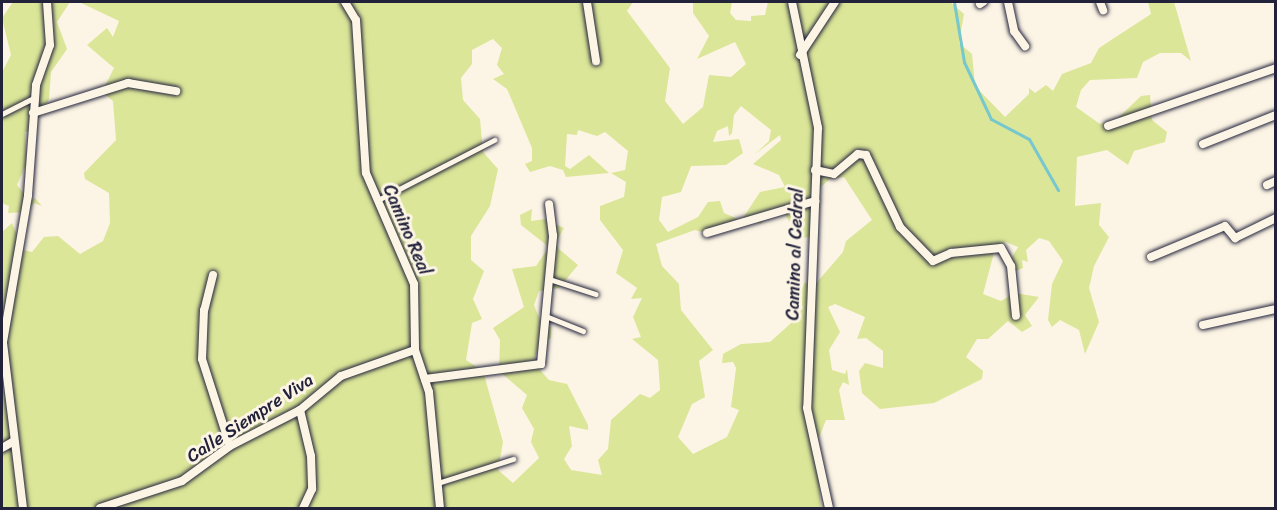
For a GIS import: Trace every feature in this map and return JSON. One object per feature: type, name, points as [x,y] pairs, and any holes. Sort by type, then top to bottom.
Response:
[{"type":"street","points":[[22,508],[3,342],[5,308],[28,195],[34,98],[50,45],[47,2]]},
{"type":"street","name":"Camino Real","points":[[345,2],[356,20],[360,139],[376,202],[414,285],[415,350],[425,379],[440,508]]},
{"type":"street","points":[[587,2],[596,61]]},
{"type":"street","name":"Camino al Cedral","points":[[792,2],[800,55],[818,128],[807,408],[828,508]]},
{"type":"street","points":[[800,55],[835,2]]},
{"type":"street","points":[[1008,2],[1014,32],[1025,46]]},
{"type":"street","points":[[1108,126],[1275,68]]},
{"type":"street","points":[[33,113],[128,83],[176,91]]},
{"type":"street","points":[[1203,144],[1275,115]]},
{"type":"street","points":[[815,170],[834,174],[858,154],[866,155],[900,227],[933,261],[951,253],[1001,248],[1011,266],[1017,316]]},
{"type":"street","points":[[707,233],[815,201]]},
{"type":"street","points":[[425,379],[538,369],[549,279],[549,204]]},
{"type":"street","points":[[1150,257],[1225,226],[1235,238],[1275,218]]},
{"type":"street","points":[[213,275],[204,310],[202,359],[230,446]]},
{"type":"street","points":[[1203,325],[1275,309]]},
{"type":"street","name":"Calle Siempre Viva","points":[[100,508],[182,481],[230,446],[300,410],[341,376],[415,350]]},
{"type":"street","points":[[300,410],[312,467],[312,489],[303,508]]},
{"type":"street","points":[[2,448],[14,441]]},
{"type":"lane","points":[[2,114],[34,98]]},
{"type":"lane","points":[[376,202],[494,140]]},
{"type":"lane","points":[[549,279],[597,294]]},
{"type":"lane","points":[[546,316],[583,331]]},
{"type":"lane","points":[[436,484],[513,459]]},
{"type":"green space","points":[[13,2],[70,2],[57,22],[67,49],[51,72],[49,99],[31,131],[25,132],[27,162],[17,185],[30,201],[35,198],[42,206],[34,203],[27,212],[8,213],[9,206],[2,203],[2,72],[11,55],[2,18]]},
{"type":"green space","points":[[79,2],[633,2],[627,11],[670,68],[665,101],[683,124],[703,107],[709,75],[731,77],[746,64],[735,42],[697,59],[709,36],[693,13],[693,2],[732,2],[730,13],[736,20],[751,21],[751,16],[765,15],[768,2],[950,2],[964,14],[959,43],[972,54],[975,86],[1005,117],[1029,94],[1029,88],[1035,93],[1046,85],[1053,91],[1062,74],[1091,63],[1099,48],[1151,14],[1148,2],[1174,2],[1191,61],[1181,53],[1160,53],[1143,62],[1137,78],[1090,80],[1081,90],[1076,107],[1100,124],[1118,118],[1141,96],[1150,95],[1152,120],[1167,132],[1165,142],[1134,151],[1128,165],[1107,150],[1077,157],[1075,206],[1101,203],[1099,225],[1109,237],[1094,266],[1089,288],[1099,322],[1085,354],[1079,330],[1060,320],[1052,327],[1048,320],[1052,284],[1063,261],[1049,241],[1039,238],[1026,250],[1028,262],[1022,260],[1023,268],[1015,271],[1011,259],[1018,247],[1006,242],[995,249],[983,294],[1001,301],[1015,293],[1039,297],[1025,315],[1032,326],[1022,332],[1008,321],[988,339],[977,339],[966,357],[983,371],[982,379],[934,403],[880,409],[862,393],[859,371],[865,363],[883,368],[883,351],[866,338],[857,339],[865,317],[835,304],[828,307],[840,332],[829,350],[832,370],[845,374],[847,369],[849,385],[843,382],[839,390],[845,420],[826,420],[816,445],[821,508],[2,508],[2,232],[12,223],[23,250],[32,252],[44,237],[58,236],[80,254],[103,241],[110,223],[109,193],[85,179],[84,173],[116,140],[113,101],[102,92],[114,68],[87,45],[107,28],[113,37],[119,21]],"holes":[[[493,39],[502,48],[497,65],[504,74],[493,79],[507,89],[532,148],[532,161],[525,164],[530,172],[550,166],[563,170],[566,177],[609,173],[589,155],[570,169],[565,166],[567,134],[577,135],[578,130],[597,136],[605,132],[628,151],[625,170],[611,173],[626,182],[624,197],[600,206],[600,220],[623,250],[616,273],[637,288],[631,299],[642,298],[633,317],[641,337],[632,339],[658,360],[660,390],[650,398],[640,394],[611,420],[608,449],[598,460],[602,475],[571,470],[564,459],[572,446],[569,426],[588,430],[588,425],[567,384],[549,380],[533,362],[539,345],[551,338],[551,327],[542,325],[534,305],[539,291],[559,288],[578,265],[559,249],[556,242],[564,228],[545,219],[531,221],[532,209],[520,215],[521,225],[549,247],[536,266],[512,269],[524,307],[493,328],[500,340],[499,371],[527,395],[522,408],[534,429],[531,442],[539,458],[513,483],[498,470],[503,442],[483,371],[466,360],[472,323],[482,319],[473,299],[484,271],[471,260],[471,236],[490,206],[498,169],[483,152],[480,119],[463,100],[461,78],[472,64],[472,50]],[[741,106],[771,130],[769,141],[755,154],[780,135],[781,140],[753,164],[779,175],[785,187],[760,192],[743,218],[761,224],[770,212],[782,210],[800,238],[810,237],[816,191],[830,179],[844,177],[872,220],[846,241],[843,252],[812,288],[805,282],[799,296],[803,308],[790,324],[770,342],[741,344],[723,354],[722,363],[733,362],[736,368],[731,407],[739,410],[727,437],[693,454],[678,437],[692,404],[705,397],[699,361],[713,350],[681,310],[679,284],[662,266],[656,244],[695,230],[709,234],[738,219],[724,213],[720,201],[708,202],[698,217],[668,232],[659,220],[662,197],[681,192],[691,166],[726,165],[743,153],[739,139],[713,142],[717,131],[728,126],[729,136],[732,133],[734,115]]]},
{"type":"waterway","points":[[954,2],[964,62],[991,119],[1029,139],[1058,190]]}]
